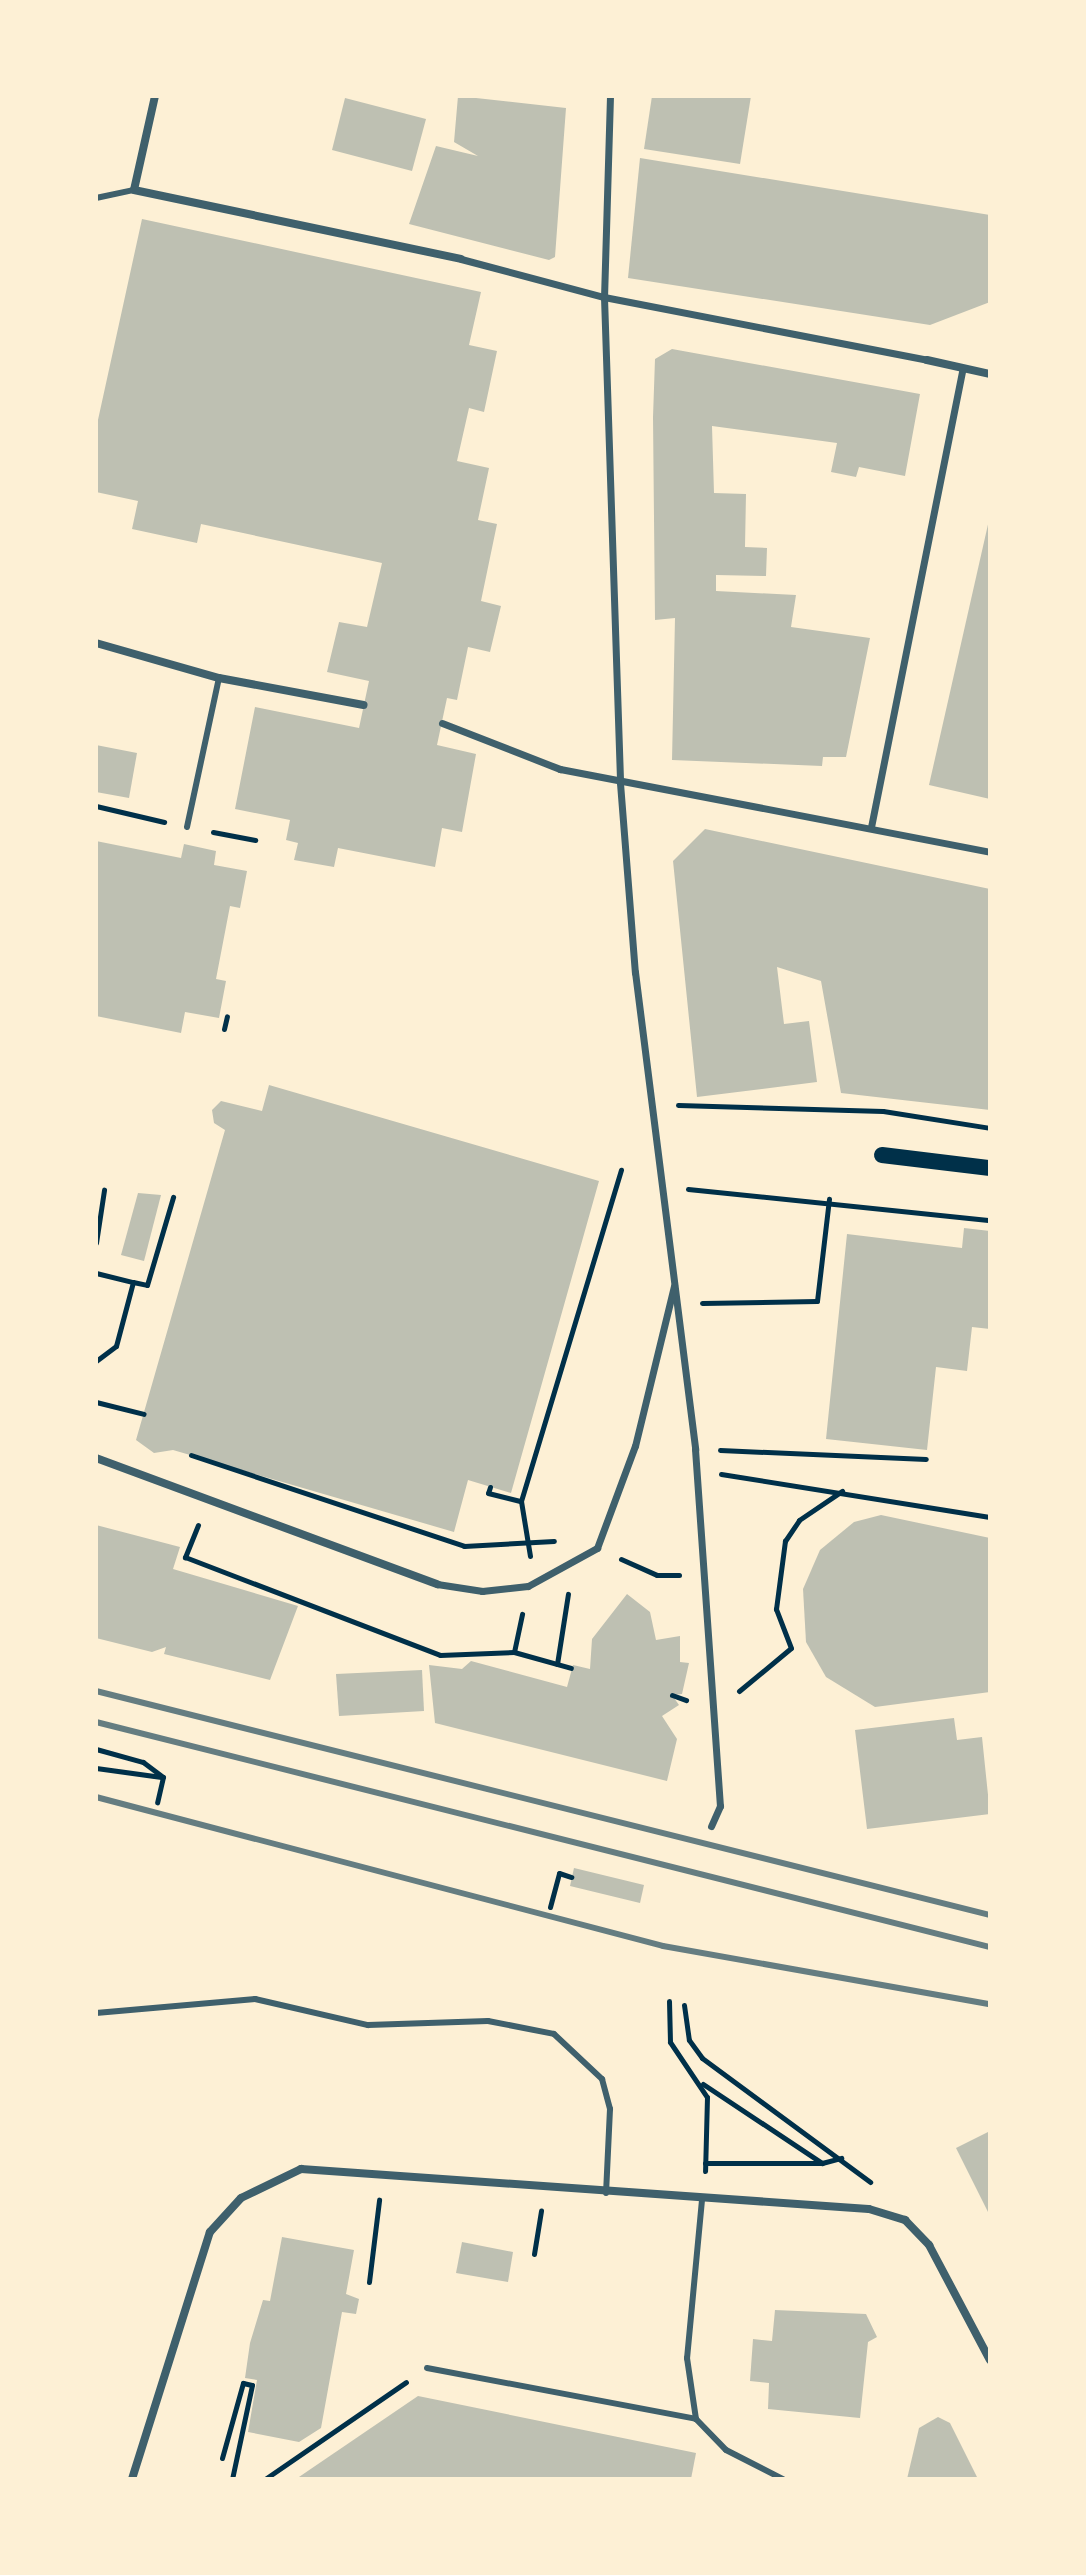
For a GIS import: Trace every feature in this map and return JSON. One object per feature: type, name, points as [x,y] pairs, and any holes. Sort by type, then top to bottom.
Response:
[{"type":"main road","points":[[882,1155],[990,1168]]},
{"type":"street","points":[[155,96],[134,190],[461,259],[604,297],[990,374]]},
{"type":"street","points":[[610,96],[604,297],[620,783],[653,1105],[674,1286],[681,1305],[697,1471],[720,1806],[711,1826]]},
{"type":"street","points":[[871,827],[963,368]]},
{"type":"street","points":[[96,643],[219,678],[363,705]]},
{"type":"street","points":[[442,723],[560,769],[990,852]]},
{"type":"street","points":[[96,1458],[437,1584],[482,1591],[528,1586],[597,1548],[635,1446],[674,1286]]},
{"type":"street","points":[[132,2479],[210,2232],[271,2179],[328,2166],[606,2193],[869,2209],[905,2220],[951,2277],[990,2360]]},
{"type":"lane","points":[[96,198],[134,190]]},
{"type":"lane","points":[[187,827],[219,678]]},
{"type":"lane","points":[[96,2013],[255,1999],[368,2025],[488,2021],[554,2034],[602,2079],[611,2131],[606,2193]]},
{"type":"lane","points":[[696,2419],[687,2358],[702,2200]]},
{"type":"lane","points":[[427,2368],[696,2419],[726,2450],[783,2479]]},
{"type":"path","points":[[224,1029],[227,1016]]},
{"type":"path","points":[[653,1105],[883,1111],[990,1128]]},
{"type":"path","points":[[191,1455],[464,1546],[531,1536],[521,1501],[621,1170]]},
{"type":"path","points":[[663,1187],[829,1199],[990,1220]]},
{"type":"path","points":[[96,1243],[104,1190]]},
{"type":"path","points":[[96,1273],[147,1285],[173,1197]]},
{"type":"path","points":[[681,1305],[817,1301],[829,1199]]},
{"type":"path","points":[[96,1361],[116,1346],[133,1282]]},
{"type":"path","points":[[96,1402],[144,1414]]},
{"type":"path","points":[[695,1449],[926,1459]]},
{"type":"path","points":[[697,1471],[842,1491],[990,1517]]},
{"type":"path","points":[[490,1487],[488,1493],[521,1501]]},
{"type":"path","points":[[714,1711],[791,1648],[776,1609],[785,1541],[799,1520],[842,1491]]},
{"type":"path","points":[[209,1499],[185,1557],[440,1655],[514,1652],[571,1668]]},
{"type":"path","points":[[597,1548],[657,1575]]},
{"type":"path","points":[[514,1652],[523,1608]]},
{"type":"path","points":[[557,1664],[566,1622]]},
{"type":"path","points":[[96,1749],[143,1762],[163,1777]]},
{"type":"path","points":[[96,1768],[163,1777]]},
{"type":"path","points":[[157,1802],[163,1777]]},
{"type":"path","points":[[550,1907],[559,1873],[571,1877]]},
{"type":"path","points":[[669,2001],[670,2042],[700,2083],[710,2114],[705,2163],[822,2163],[842,2158]]},
{"type":"path","points":[[684,2005],[689,2040],[702,2058],[842,2158],[867,2180]]},
{"type":"path","points":[[700,2083],[822,2163]]},
{"type":"path","points":[[369,2282],[379,2201]]},
{"type":"path","points":[[534,2254],[537,2231]]},
{"type":"path","points":[[265,2479],[427,2368]]},
{"type":"path","points":[[222,2458],[243,2383],[252,2385],[232,2479]]},
{"type":"building","points":[[458,96],[566,108],[555,257],[549,260],[409,224],[436,146],[478,156],[454,142]]},
{"type":"building","points":[[652,96],[751,96],[740,164],[644,149]]},
{"type":"building","points":[[345,98],[426,119],[412,171],[332,150]]},
{"type":"building","points":[[640,158],[990,215],[990,302],[930,325],[628,278]]},
{"type":"building","points":[[142,219],[481,292],[469,345],[497,351],[484,412],[469,408],[457,461],[489,468],[478,520],[497,524],[481,601],[501,606],[490,652],[468,647],[457,700],[447,698],[437,745],[476,754],[462,832],[442,828],[435,867],[338,848],[334,867],[294,860],[298,843],[286,840],[290,820],[235,809],[255,707],[359,728],[369,681],[327,672],[339,622],[367,627],[382,563],[201,524],[197,543],[132,529],[138,501],[96,492],[96,429]]},
{"type":"building","points":[[672,349],[920,394],[905,476],[859,467],[856,477],[831,472],[837,443],[712,426],[714,493],[746,494],[745,547],[767,548],[766,576],[716,575],[716,591],[796,595],[791,627],[870,638],[846,757],[823,757],[822,766],[672,760],[675,618],[655,620],[653,417],[655,359]]},
{"type":"building","points":[[990,520],[990,799],[929,785]]},
{"type":"building","points":[[96,745],[137,753],[129,798],[96,792]]},
{"type":"building","points":[[705,829],[990,889],[990,1110],[841,1093],[821,981],[777,967],[784,1024],[809,1021],[817,1082],[697,1097],[673,861]]},
{"type":"building","points":[[96,841],[181,858],[184,844],[216,851],[214,865],[247,871],[240,908],[230,906],[216,979],[226,981],[219,1018],[185,1012],[181,1033],[96,1016]]},
{"type":"building","points":[[269,1085],[599,1181],[511,1493],[468,1480],[454,1532],[173,1450],[154,1453],[136,1440],[225,1130],[214,1123],[212,1110],[221,1101],[262,1111]]},
{"type":"building","points":[[138,1193],[161,1195],[144,1261],[121,1255]]},
{"type":"building","points":[[964,1228],[990,1231],[990,1329],[972,1327],[967,1371],[936,1367],[927,1450],[826,1439],[847,1234],[962,1248]]},
{"type":"building","points":[[881,1515],[990,1538],[990,1692],[875,1707],[826,1677],[806,1642],[803,1589],[820,1550],[854,1522]]},
{"type":"building","points":[[96,1525],[180,1547],[173,1569],[298,1606],[270,1680],[164,1654],[166,1647],[152,1652],[96,1638]]},
{"type":"building","points":[[627,1594],[650,1612],[656,1640],[680,1636],[680,1662],[689,1663],[682,1694],[672,1695],[679,1705],[662,1716],[677,1739],[667,1781],[435,1723],[429,1665],[462,1669],[471,1661],[567,1687],[573,1665],[590,1669],[592,1639]]},
{"type":"building","points":[[422,1670],[424,1711],[339,1716],[336,1674]]},
{"type":"building","points":[[954,1718],[957,1740],[982,1737],[990,1814],[867,1829],[855,1730]]},
{"type":"building","points":[[574,1868],[644,1885],[640,1903],[570,1886]]},
{"type":"building","points":[[990,2131],[990,2216],[956,2148]]},
{"type":"building","points":[[282,2237],[354,2250],[346,2294],[359,2299],[356,2314],[342,2312],[321,2428],[299,2442],[248,2432],[257,2380],[245,2378],[250,2343],[263,2300],[270,2301]]},
{"type":"building","points":[[462,2242],[513,2252],[508,2282],[456,2273]]},
{"type":"building","points":[[775,2310],[866,2314],[877,2337],[868,2342],[860,2418],[768,2409],[769,2383],[750,2381],[753,2339],[772,2341]]},
{"type":"building","points":[[418,2396],[696,2453],[691,2479],[296,2479]]},
{"type":"building","points":[[938,2417],[950,2423],[978,2479],[907,2479],[919,2428]]},
{"type":"railway","points":[[96,1691],[990,1915]]},
{"type":"railway","points":[[96,1722],[990,1947]]},
{"type":"railway","points":[[96,1797],[663,1946],[990,2004]]}]
